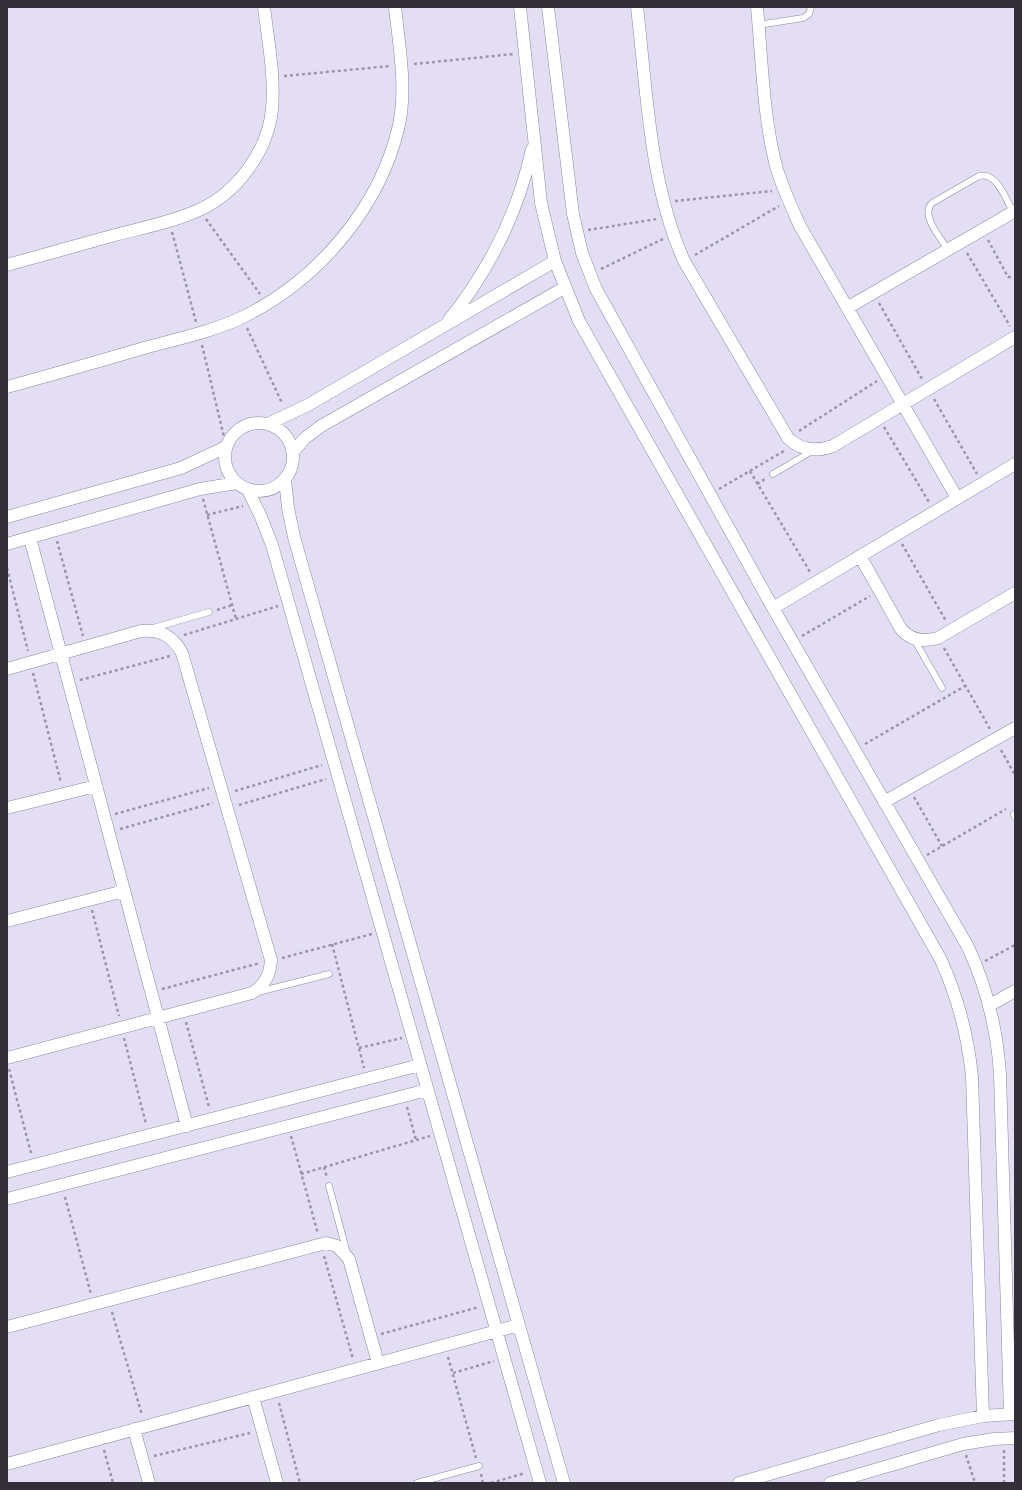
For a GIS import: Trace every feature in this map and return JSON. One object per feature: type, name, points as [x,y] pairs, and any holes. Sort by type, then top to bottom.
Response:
[{"type":"street","points":[[7,265],[200,210],[227,193],[248,169],[264,141],[272,110],[272,78],[264,7]]},
{"type":"street","points":[[7,387],[215,328],[242,317],[267,304],[296,283],[333,249],[359,215],[380,178],[391,152],[399,124],[402,95],[401,65],[395,7]]},
{"type":"street","points":[[520,7],[541,203],[555,261],[564,288],[579,322],[941,960],[956,998],[967,1037],[972,1077],[983,1416]]},
{"type":"street","points":[[548,7],[570,197],[576,232],[590,274],[603,304],[773,608],[968,947],[990,1005],[999,1051],[1009,1188],[1013,1414],[983,1416],[939,1425],[739,1483]]},
{"type":"street","points":[[637,7],[656,172],[667,217],[673,234],[684,261],[791,441],[814,450],[833,446],[928,389],[1013,333]]},
{"type":"street","points":[[757,7],[771,143],[786,196],[800,226],[885,376],[957,498]]},
{"type":"street","points":[[444,326],[476,284],[502,239],[521,191],[534,140]]},
{"type":"street","points":[[847,308],[1014,211]]},
{"type":"street","points":[[268,424],[288,415],[555,261]]},
{"type":"street","points":[[293,452],[306,438],[321,426],[564,288]]},
{"type":"street","points":[[253,423],[268,424],[277,428],[285,434],[293,452],[292,467],[285,479],[279,485],[264,491],[248,490],[237,483],[231,477],[225,463],[226,447],[233,434],[246,425],[253,423]]},
{"type":"street","points":[[7,517],[181,468],[226,447]]},
{"type":"street","points":[[773,608],[1015,464]]},
{"type":"street","points":[[285,479],[288,508],[296,544],[564,1483]]},
{"type":"street","points":[[7,544],[200,489],[237,483]]},
{"type":"street","points":[[248,490],[255,503],[272,545],[540,1483]]},
{"type":"street","points":[[30,538],[187,1126]]},
{"type":"street","points":[[860,556],[901,629],[906,635],[914,639],[926,640],[938,638],[1015,593]]},
{"type":"street","points":[[7,669],[141,631],[158,631],[173,639],[182,653],[225,797],[271,960],[269,976],[265,983],[252,993],[7,1058]]},
{"type":"street","points":[[884,802],[1015,728]]},
{"type":"street","points":[[7,808],[96,786]]},
{"type":"street","points":[[7,921],[124,891]]},
{"type":"street","points":[[990,1005],[1015,991]]},
{"type":"street","points":[[7,1172],[420,1066]]},
{"type":"street","points":[[7,1199],[428,1090]]},
{"type":"street","points":[[7,1327],[326,1243],[337,1246],[349,1259],[378,1363]]},
{"type":"street","points":[[7,1464],[519,1325]]},
{"type":"street","points":[[253,1397],[277,1483]]},
{"type":"street","points":[[140,1428],[142,1459],[149,1483]]},
{"type":"street","points":[[830,1483],[963,1444],[1009,1438]]},
{"type":"lane","points":[[758,25],[803,18],[809,14],[811,7]]},
{"type":"lane","points":[[948,250],[927,213],[932,203],[945,195],[979,176],[986,175],[992,178],[1014,211]]},
{"type":"lane","points":[[772,474],[814,450]]},
{"type":"lane","points":[[141,631],[209,612]]},
{"type":"lane","points":[[914,639],[942,688]]},
{"type":"lane","points":[[252,993],[329,974]]},
{"type":"lane","points":[[329,1186],[349,1259]]},
{"type":"lane","points":[[417,1483],[479,1466]]},
{"type":"path","points":[[663,202],[786,196]]},
{"type":"path","points":[[684,261],[786,196]]},
{"type":"path","points":[[200,210],[267,304]]},
{"type":"path","points":[[576,232],[667,217]]},
{"type":"path","points":[[982,230],[1008,277],[1015,277]]},
{"type":"path","points":[[590,274],[673,234]]},
{"type":"path","points":[[960,242],[1013,333]]},
{"type":"path","points":[[873,293],[982,483]]},
{"type":"path","points":[[242,317],[288,415]]},
{"type":"path","points":[[710,495],[750,471],[885,376]]},
{"type":"path","points":[[879,418],[934,512]]},
{"type":"path","points":[[750,471],[816,582]]},
{"type":"path","points":[[200,489],[236,619]]},
{"type":"path","points":[[207,515],[255,503]]},
{"type":"path","points":[[54,531],[86,647]]},
{"type":"path","points":[[896,534],[952,630]]},
{"type":"path","points":[[7,568],[63,794]]},
{"type":"path","points":[[792,641],[879,590]]},
{"type":"path","points":[[173,639],[288,603]]},
{"type":"path","points":[[209,612],[232,605]]},
{"type":"path","points":[[938,638],[1015,775]]},
{"type":"path","points":[[69,683],[182,653]]},
{"type":"path","points":[[855,750],[965,686]]},
{"type":"path","points":[[109,832],[225,797],[334,761]]},
{"type":"path","points":[[105,817],[338,776]]},
{"type":"path","points":[[909,788],[942,846]]},
{"type":"path","points":[[918,860],[1010,807]]},
{"type":"path","points":[[332,944],[367,1079]]},
{"type":"path","points":[[976,966],[1015,945]]},
{"type":"path","points":[[183,1011],[212,1119]]},
{"type":"path","points":[[359,1048],[412,1036]]},
{"type":"path","points":[[7,1063],[34,1165]]},
{"type":"path","points":[[404,1096],[416,1140]]},
{"type":"path","points":[[302,1174],[440,1133]]},
{"type":"path","points":[[62,1185],[94,1304]]},
{"type":"path","points":[[109,1300],[140,1428]]},
{"type":"path","points":[[371,1337],[489,1304]]},
{"type":"path","points":[[445,1345],[483,1483]]},
{"type":"path","points":[[453,1373],[504,1358]]},
{"type":"path","points":[[276,1391],[300,1483]]},
{"type":"path","points":[[142,1459],[262,1430]]},
{"type":"path","points":[[101,1438],[113,1483]]},
{"type":"path","points":[[1004,1483],[1009,1438]]},
{"type":"path","points":[[963,1444],[975,1483]]},
{"type":"path","points":[[491,1483],[536,1469]]}]
